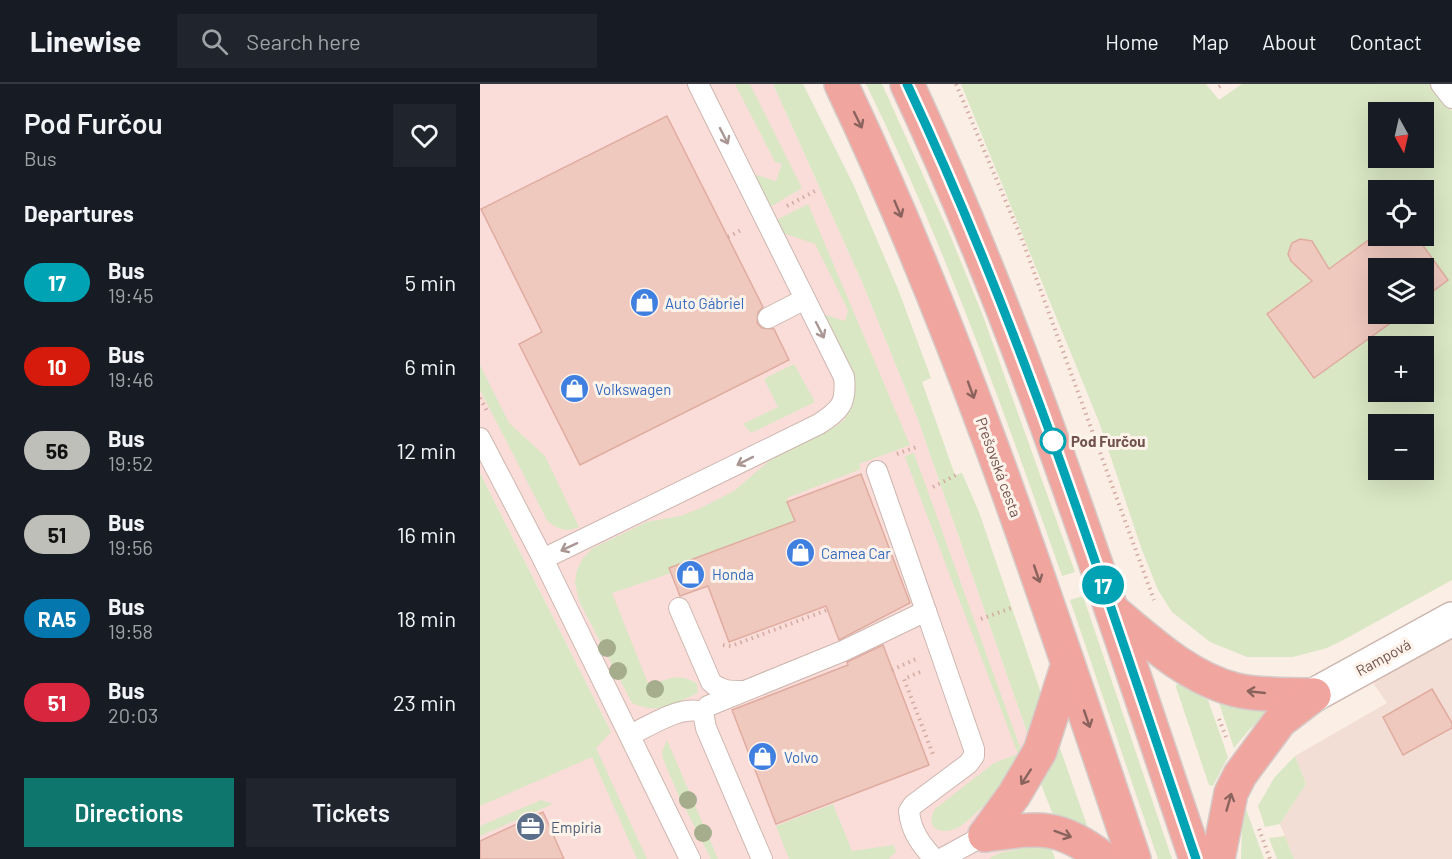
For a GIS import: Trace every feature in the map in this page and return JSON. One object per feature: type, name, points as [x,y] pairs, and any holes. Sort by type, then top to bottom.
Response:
[{"type":"highway","name":"Prešovská cesta","points":[[841,84],[914,244],[955,347],[1068,664],[1134,859]]},
{"type":"highway","points":[[907,84],[1004,308],[1042,409],[1196,859]]},
{"type":"highway","points":[[1112,610],[1186,668],[1205,677],[1236,690],[1314,695]]},
{"type":"highway","points":[[985,835],[1014,795],[1040,752],[1068,664]]},
{"type":"highway","points":[[1218,859],[1231,793],[1240,775],[1280,721],[1314,695]]},
{"type":"highway","points":[[985,835],[1040,829],[1052,830],[1081,842],[1104,859]]},
{"type":"street","name":"Rampová","points":[[1314,695],[1452,619]]},
{"type":"lane","points":[[543,559],[819,424],[834,414],[843,403],[846,392],[844,377],[698,84]]},
{"type":"lane","points":[[1441,84],[1452,98]]},
{"type":"lane","points":[[768,318],[805,299]]},
{"type":"lane","points":[[480,438],[543,559],[690,859]]},
{"type":"lane","points":[[877,471],[974,749],[974,756],[968,764],[913,805],[909,812],[910,823],[918,840],[934,859]]},
{"type":"lane","points":[[679,608],[711,682],[727,691],[742,691]]},
{"type":"lane","points":[[703,712],[708,706],[843,651],[926,610]]},
{"type":"lane","points":[[630,735],[680,711],[692,709],[703,712]]},
{"type":"lane","points":[[703,712],[706,728],[762,859]]},
{"type":"lane","points":[[941,859],[985,835]]},
{"type":"path","points":[[956,84],[1023,242],[1080,394]]},
{"type":"path","points":[[791,204],[815,191]]},
{"type":"path","points":[[933,487],[956,475]]},
{"type":"path","points":[[693,640],[730,646],[827,610]]},
{"type":"path","points":[[892,670],[919,657],[925,670],[904,679],[937,765]]},
{"type":"shaded area","points":[[480,84],[773,84],[862,282],[917,417],[1030,741],[999,795],[1055,859],[480,859],[480,779],[608,726],[480,473]]},
{"type":"shaded area","points":[[1452,613],[1452,859],[1294,859],[1280,824],[1306,784],[1295,756],[1387,703],[1357,660]]},
{"type":"green space","points":[[735,84],[750,84],[802,188],[770,207],[753,174],[776,181],[782,164],[775,162]]},
{"type":"green space","points":[[773,84],[803,84],[854,186],[898,289],[931,378],[922,382],[955,475],[962,473],[979,512],[1040,690],[1043,709],[1030,741],[917,417],[862,282]]},
{"type":"green space","points":[[866,84],[882,84],[950,235],[983,316],[1075,572],[1062,576],[995,389],[947,266]]},
{"type":"green space","points":[[961,84],[1206,84],[1219,100],[1242,84],[1431,84],[1452,111],[1452,580],[1327,648],[1293,657],[1247,657],[1210,642],[1172,612],[1158,590],[1142,550],[1099,422]]},
{"type":"green space","points":[[808,204],[910,445],[859,464],[861,469],[787,498],[795,521],[669,568],[671,573],[612,593],[649,686],[667,679],[679,678],[691,680],[697,684],[698,693],[673,705],[658,708],[642,707],[632,703],[579,601],[575,582],[577,570],[583,558],[593,548],[647,522],[680,516],[734,491],[769,461],[836,426],[844,420],[852,407],[855,384],[853,375],[823,314],[845,321],[848,310],[815,244],[783,233],[776,220]]},
{"type":"green space","points":[[794,364],[815,402],[751,433],[743,424],[778,407],[764,379]]},
{"type":"green space","points":[[480,365],[509,423],[545,456],[579,527],[562,529],[547,520],[480,390]]},
{"type":"green space","points":[[914,453],[1022,753],[1003,783],[988,801],[962,825],[949,831],[942,831],[933,826],[932,815],[936,808],[994,763],[1018,754],[906,460],[905,456]]},
{"type":"green space","points":[[480,473],[611,732],[596,748],[647,859],[637,859],[592,757],[480,806]]},
{"type":"green space","points":[[1083,596],[1172,859],[1158,859],[1070,600]]},
{"type":"green space","points":[[1179,684],[1208,700],[1228,757],[1213,786],[1209,785],[1176,687]]},
{"type":"green space","points":[[1219,703],[1230,707],[1266,711],[1267,713],[1234,748]]},
{"type":"green space","points":[[1056,737],[1089,831],[1054,817],[1040,782]]},
{"type":"green space","points":[[667,740],[718,859],[711,859],[663,759],[662,752]]},
{"type":"green space","points":[[1295,756],[1306,784],[1280,824],[1265,827],[1258,806],[1274,778]]},
{"type":"green space","points":[[541,800],[553,804],[480,836],[480,826]]},
{"type":"green space","points":[[833,804],[852,851],[894,845],[896,852],[888,859],[789,859],[776,826]]},
{"type":"green space","points":[[1246,809],[1264,859],[1241,859],[1242,827]]},
{"type":"green space","points":[[1285,836],[1294,859],[1277,859],[1269,838]]},
{"type":"green space","points":[[1035,846],[1051,847],[1055,859],[988,859],[1000,853]]},
{"type":"building","name":"Auto Gábriel","points":[[667,116],[763,307],[758,312],[757,323],[762,328],[774,329],[789,360],[580,465],[519,344],[542,332],[481,209]]},
{"type":"building","points":[[1300,239],[1312,241],[1329,269],[1368,240],[1368,246],[1423,246],[1432,258],[1368,258],[1368,324],[1389,324],[1372,336],[1368,336],[1368,339],[1314,378],[1267,314],[1312,281],[1291,261],[1288,254],[1292,243]]},
{"type":"building","points":[[1434,261],[1448,280],[1434,290]]},
{"type":"building","name":"Camea Car","points":[[861,474],[910,603],[839,640],[826,606],[729,642],[708,586],[680,596],[669,568],[795,521],[787,502]]},
{"type":"building","points":[[883,645],[929,765],[776,824],[732,710],[848,665],[847,662]]},
{"type":"building","points":[[1432,689],[1452,723],[1452,728],[1403,755],[1383,717]]},
{"type":"building","name":"Empiria","points":[[543,812],[564,859],[480,859],[480,841]]},
{"type":"bus line","name":"17","points":[[907,84],[970,226],[1042,409],[1196,859]]},
{"type":"place","name":"Auto Gábriel","points":[[644,303]]},
{"type":"place","name":"Volkswagen","points":[[574,389]]},
{"type":"place","name":"Pod Furčou","points":[[1053,441]]},
{"type":"place","name":"Camea Car","points":[[800,553]]},
{"type":"place","name":"Honda","points":[[691,574]]},
{"type":"place","name":"Volvo","points":[[763,757]]},
{"type":"place","name":"Empiria","points":[[530,827]]}]
